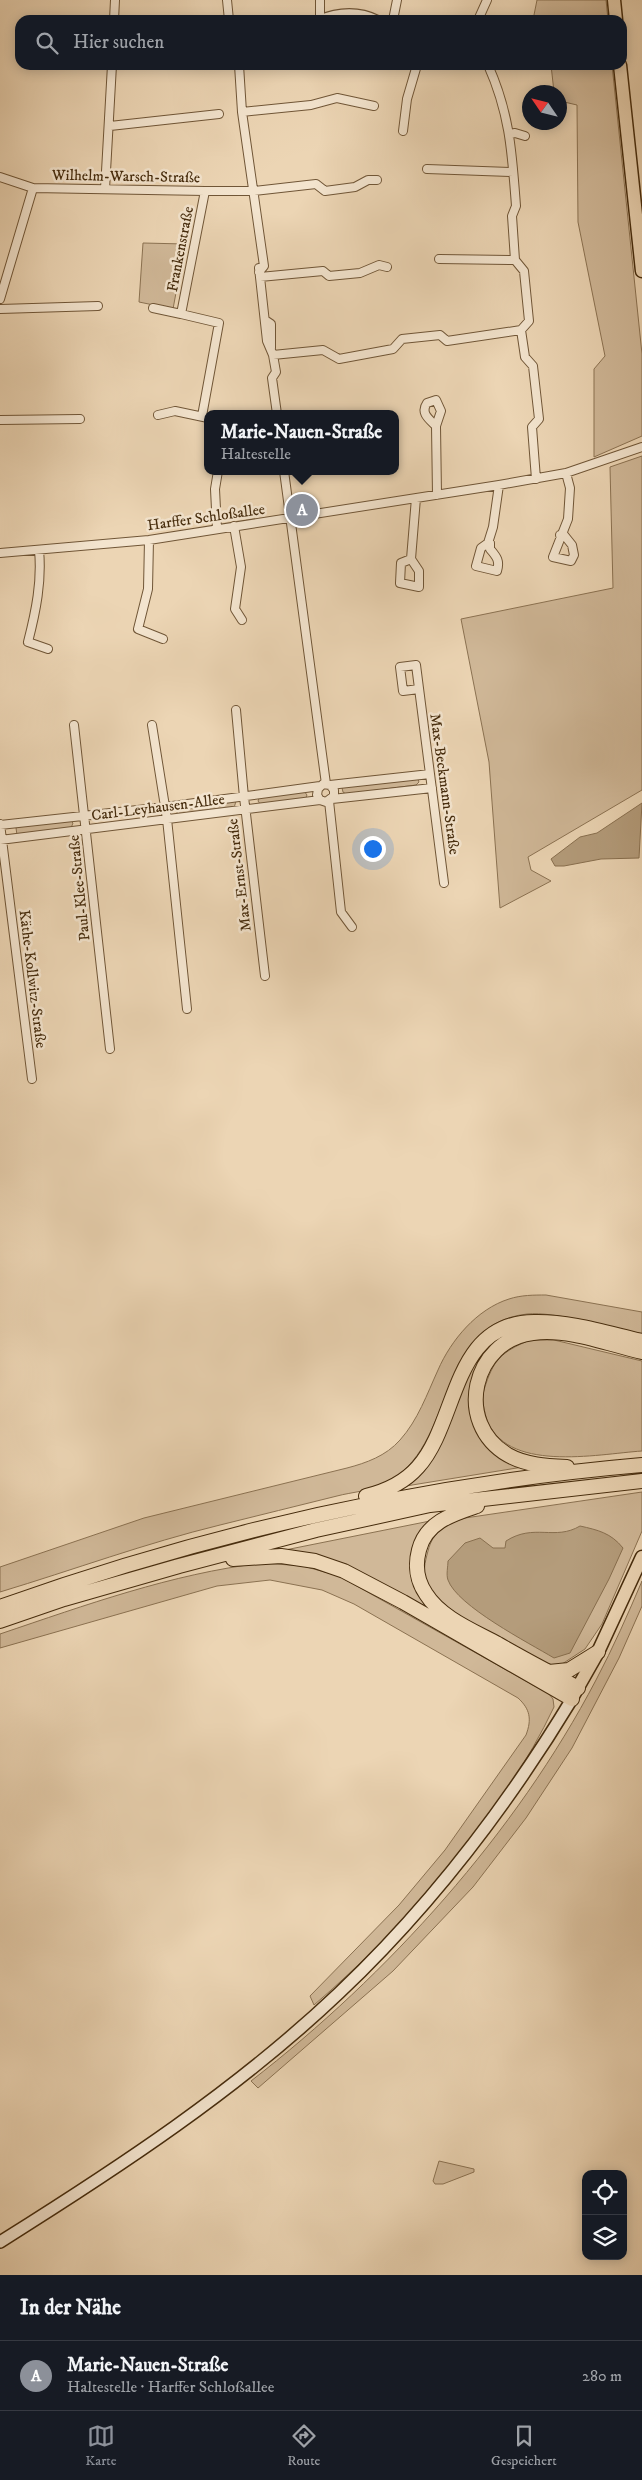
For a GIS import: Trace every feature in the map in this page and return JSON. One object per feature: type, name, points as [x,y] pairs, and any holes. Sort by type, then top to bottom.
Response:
[{"type":"highway","points":[[310,1516],[339,1503],[379,1493],[402,1482],[410,1475],[432,1447],[465,1366],[479,1346],[501,1330],[521,1323],[548,1322],[642,1341]]},
{"type":"highway","points":[[602,1468],[544,1466],[506,1454],[489,1439],[478,1418],[475,1401],[478,1377],[488,1358],[504,1343],[534,1333],[567,1334],[642,1352]]},
{"type":"highway","points":[[0,1607],[170,1551],[310,1516],[426,1493],[602,1468],[642,1465]]},
{"type":"highway","points":[[0,1621],[64,1599],[179,1566],[316,1530],[430,1505],[642,1481]]},
{"type":"highway","points":[[518,1494],[462,1510],[439,1522],[424,1538],[420,1546],[417,1556],[418,1576],[425,1594],[443,1612],[549,1672],[575,1693]]},
{"type":"highway","points":[[179,1566],[197,1568],[234,1559],[263,1556],[300,1558],[330,1566],[358,1577],[575,1693]]},
{"type":"highway","points":[[549,1672],[569,1670],[598,1652]]},
{"type":"main road","points":[[614,0],[616,15]]},
{"type":"main road","points":[[620,70],[625,132],[642,271]]},
{"type":"main road","points":[[0,2242],[76,2194],[171,2129],[240,2077],[338,1994],[426,1903],[468,1853],[535,1760],[598,1652],[642,1557]]},
{"type":"street","points":[[114,15],[115,0]]},
{"type":"street","points":[[227,0],[228,15]]},
{"type":"street","points":[[319,15],[320,0]]},
{"type":"street","points":[[394,15],[397,0]]},
{"type":"street","points":[[480,15],[487,0]]},
{"type":"street","points":[[326,15],[361,12],[367,15]]},
{"type":"street","points":[[105,189],[112,70]]},
{"type":"street","points":[[239,70],[242,112],[264,266],[259,275],[265,320],[271,324],[272,351],[276,372],[272,378],[276,410]]},
{"type":"street","points":[[402,132],[403,112],[416,70]]},
{"type":"street","points":[[272,351],[323,350],[339,359],[393,350],[402,338],[440,335],[446,341],[521,330],[529,321],[524,271],[515,260],[512,216],[516,206],[510,134],[500,91],[490,70]]},
{"type":"street","points":[[242,112],[311,105],[337,98],[374,106]]},
{"type":"street","points":[[110,126],[219,114]]},
{"type":"street","points":[[510,134],[515,132],[525,136]]},
{"type":"street","points":[[427,169],[513,172]]},
{"type":"street","name":"Wilhelm-Warsch-Straße","points":[[0,177],[33,188],[206,191],[254,191],[316,184],[325,191],[355,187],[368,180],[377,180]]},
{"type":"street","points":[[0,299],[33,188]]},
{"type":"street","name":"Frankenstraße","points":[[181,314],[206,191]]},
{"type":"street","points":[[439,259],[515,260]]},
{"type":"street","points":[[259,275],[323,271],[329,276],[336,276],[360,273],[379,265],[386,267]]},
{"type":"street","points":[[0,309],[98,306]]},
{"type":"street","name":"Frankenstraße","points":[[153,308],[220,323],[206,410]]},
{"type":"street","points":[[521,330],[525,357],[533,366],[539,419],[532,427],[536,479]]},
{"type":"street","points":[[158,415],[175,411],[204,417]]},
{"type":"street","points":[[0,420],[80,419]]},
{"type":"street","points":[[436,426],[437,495]]},
{"type":"street","name":"Harffer Schloßallee","points":[[0,553],[149,540],[536,479],[566,473],[642,447]]},
{"type":"street","points":[[560,535],[566,528],[570,502],[566,473]]},
{"type":"street","points":[[217,475],[215,489],[217,530]]},
{"type":"street","points":[[285,475],[325,785]]},
{"type":"street","points":[[488,543],[493,527],[499,485]]},
{"type":"street","points":[[411,560],[416,498]]},
{"type":"street","points":[[234,526],[241,567],[235,609],[242,620]]},
{"type":"street","points":[[149,540],[148,589],[138,629],[163,638]]},
{"type":"street","points":[[39,550],[41,569],[36,610],[28,642],[48,649]]},
{"type":"street","name":"Max-Beckmann-Straße","points":[[419,689],[444,883]]},
{"type":"street","name":"Max-Ernst-Straße","points":[[236,710],[245,809],[265,976]]},
{"type":"street","name":"Paul-Klee-Straße","points":[[74,724],[110,1049]]},
{"type":"street","points":[[152,725],[167,820],[187,1010]]},
{"type":"street","name":"Carl-Leyhausen-Allee","points":[[0,824],[165,807],[325,785],[430,774]]},
{"type":"street","points":[[325,785],[334,790],[327,800],[341,912],[352,926]]},
{"type":"street","points":[[325,785],[316,792],[327,800]]},
{"type":"street","name":"Carl-Leyhausen-Allee","points":[[1,840],[245,809],[432,788]]},
{"type":"street","name":"Käthe-Kollwitz-Straße","points":[[0,824],[32,1079]]},
{"type":"shaded area","points":[[537,0],[606,0],[608,15],[534,15]]},
{"type":"shaded area","points":[[552,70],[613,70],[642,354],[642,436],[594,457],[594,369],[605,356],[578,222],[577,105],[567,103],[567,85],[553,85]]},
{"type":"shaded area","points":[[143,243],[185,244],[173,309],[139,302]]},
{"type":"shaded area","points":[[642,456],[642,790],[528,857],[531,870],[551,881],[500,908],[489,762],[461,619],[613,588],[610,467]]},
{"type":"shaded area","points":[[417,777],[419,782],[416,785],[346,794],[342,788],[345,786]]},
{"type":"shaded area","points":[[304,791],[307,795],[305,800],[261,805],[258,801],[260,796]]},
{"type":"shaded area","points":[[236,801],[234,808],[179,815],[176,811],[177,808]]},
{"type":"shaded area","points":[[642,803],[639,858],[601,859],[555,866],[551,859],[580,837],[597,833]]},
{"type":"shaded area","points":[[70,820],[73,823],[71,828],[17,835],[16,828],[18,827]]},
{"type":"shaded area","points":[[532,1295],[546,1295],[642,1312],[642,1334],[568,1317],[539,1314],[527,1314],[497,1323],[475,1340],[460,1363],[425,1443],[408,1467],[384,1484],[367,1490],[192,1532],[0,1592],[0,1567],[144,1518],[347,1468],[382,1455],[400,1440],[412,1424],[443,1359],[466,1327],[486,1310],[509,1299]]},
{"type":"shaded area","points":[[540,1325],[495,1346],[470,1408],[473,1421],[481,1436],[523,1467],[406,1486],[469,1368],[493,1340],[510,1331]]},
{"type":"shaded area","points":[[530,1340],[554,1340],[642,1361],[642,1451],[578,1457],[531,1454],[512,1447],[496,1435],[486,1417],[483,1404],[483,1393],[487,1380],[495,1364],[505,1353]]},
{"type":"shaded area","points":[[642,1492],[642,1531],[602,1624],[585,1649],[559,1666],[547,1666],[482,1630],[448,1607],[435,1596],[427,1585],[424,1568],[430,1544],[441,1529],[452,1523],[465,1518]]},
{"type":"shaded area","points":[[435,1520],[412,1563],[457,1626],[285,1550]]},
{"type":"shaded area","points":[[580,1526],[604,1533],[623,1548],[570,1653],[554,1658],[512,1634],[465,1601],[454,1590],[448,1580],[448,1561],[465,1543],[480,1538],[493,1548],[505,1548],[506,1541],[526,1533],[562,1532]]},
{"type":"shaded area","points":[[262,1563],[303,1566],[339,1576],[549,1694],[553,1699],[554,1707],[533,1748],[508,1788],[449,1868],[382,1941],[314,2005],[310,1996],[399,1905],[445,1850],[526,1735],[529,1715],[522,1702],[354,1604],[322,1590],[270,1580],[217,1586],[0,1648],[0,1634],[97,1602],[195,1575]]},
{"type":"shaded area","points":[[642,1581],[642,1606],[619,1658],[572,1748],[526,1818],[473,1887],[393,1971],[258,2088],[251,2081],[302,2040],[399,1948],[445,1898],[488,1846],[528,1792],[564,1737],[602,1668]]},
{"type":"shaded area","points":[[439,2161],[474,2169],[474,2172],[443,2184],[435,2184],[433,2181]]},
{"type":"place","name":"Marie-Nauen-Straße","points":[[302,510]]}]
